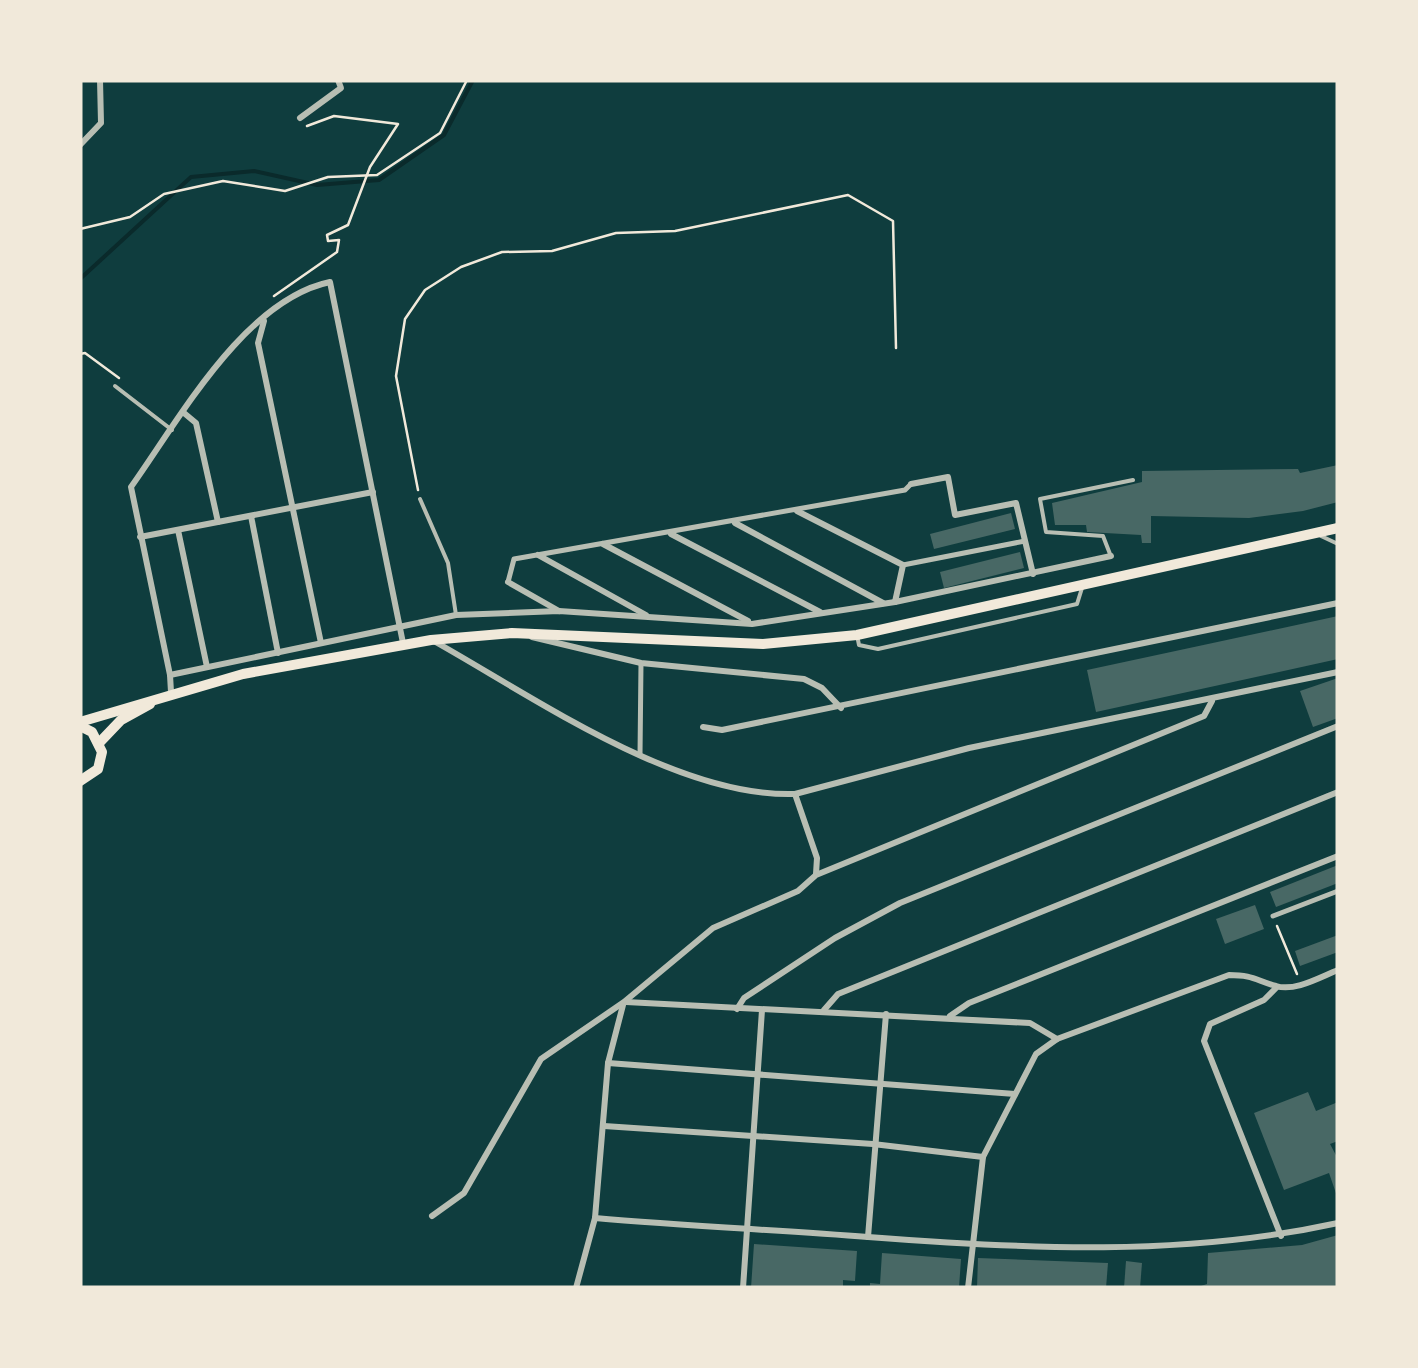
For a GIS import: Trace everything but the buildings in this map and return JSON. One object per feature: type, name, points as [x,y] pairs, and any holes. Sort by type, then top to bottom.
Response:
[{"type":"main road","points":[[80,781],[91,776],[101,762],[100,742],[80,724],[172,692],[404,644],[512,633],[763,644],[857,635],[1338,528]]},
{"type":"main road","points":[[100,742],[121,720],[172,692]]},
{"type":"street","points":[[80,145],[90,138],[103,118],[100,80]]},
{"type":"street","points":[[300,118],[341,88],[338,80]]},
{"type":"street","points":[[172,692],[131,487],[230,348],[306,287],[330,282],[404,644]]},
{"type":"street","points":[[264,320],[258,343],[321,644]]},
{"type":"street","points":[[184,413],[196,422],[218,522]]},
{"type":"street","points":[[558,611],[508,582],[514,559],[735,523],[905,490],[911,484],[948,477],[955,514],[1016,503],[1033,574]]},
{"type":"street","points":[[140,538],[372,492]]},
{"type":"street","points":[[797,510],[903,566],[1025,541]]},
{"type":"street","points":[[251,516],[278,653]]},
{"type":"street","points":[[735,523],[884,603]]},
{"type":"street","points":[[178,530],[207,666]]},
{"type":"street","points":[[671,534],[821,612]]},
{"type":"street","points":[[603,544],[752,624]]},
{"type":"street","points":[[538,555],[652,618]]},
{"type":"street","points":[[170,675],[456,615],[558,611],[752,624],[895,602],[1111,556]]},
{"type":"street","points":[[895,602],[903,566]]},
{"type":"street","points":[[703,727],[722,730],[841,708],[1338,603]]},
{"type":"street","points":[[512,633],[641,663],[804,679],[822,688],[841,708]]},
{"type":"street","points":[[431,640],[687,777],[766,795],[795,794],[968,748],[1212,702],[1338,672]]},
{"type":"street","points":[[640,754],[641,663]]},
{"type":"street","points":[[432,1216],[464,1193],[541,1059],[624,1002],[713,928],[798,891],[816,874],[1204,716],[1212,702]]},
{"type":"street","points":[[737,1009],[744,998],[820,948],[900,903],[1338,726]]},
{"type":"street","points":[[824,1010],[838,994],[1338,792]]},
{"type":"street","points":[[795,794],[817,858],[816,874]]},
{"type":"street","points":[[950,1016],[970,1002],[1338,856]]},
{"type":"street","points":[[1273,916],[1338,891]]},
{"type":"street","points":[[968,1288],[983,1157],[1036,1054],[1057,1039],[1229,975],[1256,974],[1277,987],[1301,985],[1338,970]]},
{"type":"street","points":[[1277,987],[1264,1000],[1210,1024],[1204,1041],[1281,1236]]},
{"type":"street","points":[[624,1002],[950,1016],[1030,1023],[1057,1039]]},
{"type":"street","points":[[576,1288],[595,1218],[608,1063],[624,1002]]},
{"type":"street","points":[[743,1288],[762,1010]]},
{"type":"street","points":[[868,1237],[886,1014]]},
{"type":"street","points":[[608,1063],[1015,1094]]},
{"type":"street","points":[[604,1126],[874,1144],[983,1157]]},
{"type":"street","points":[[595,1218],[970,1247],[1101,1249],[1281,1236],[1338,1224]]},
{"type":"lane","points":[[115,386],[172,430]]},
{"type":"lane","points":[[1111,556],[1103,536],[1046,532],[1040,499],[1133,480]]},
{"type":"lane","points":[[420,499],[448,564],[456,615]]},
{"type":"lane","points":[[1316,534],[1338,544]]},
{"type":"lane","points":[[857,635],[859,645],[878,649],[1076,604],[1082,588]]},
{"type":"path","points":[[80,229],[130,217],[164,194],[223,180],[284,191],[328,177],[377,175],[440,132],[467,80]]},
{"type":"path","points":[[265,303],[336,252],[339,240],[328,241],[327,235],[348,224],[366,175],[398,124],[334,116],[306,126],[300,118]]},
{"type":"path","points":[[420,499],[396,376],[405,320],[425,290],[461,267],[502,252],[552,252],[616,233],[675,231],[848,195],[893,221],[896,348]]},
{"type":"path","points":[[1273,916],[1301,985]]},
{"type":"waterway","points":[[80,279],[191,177],[254,171],[317,185],[379,180],[444,135],[473,80]]}]
